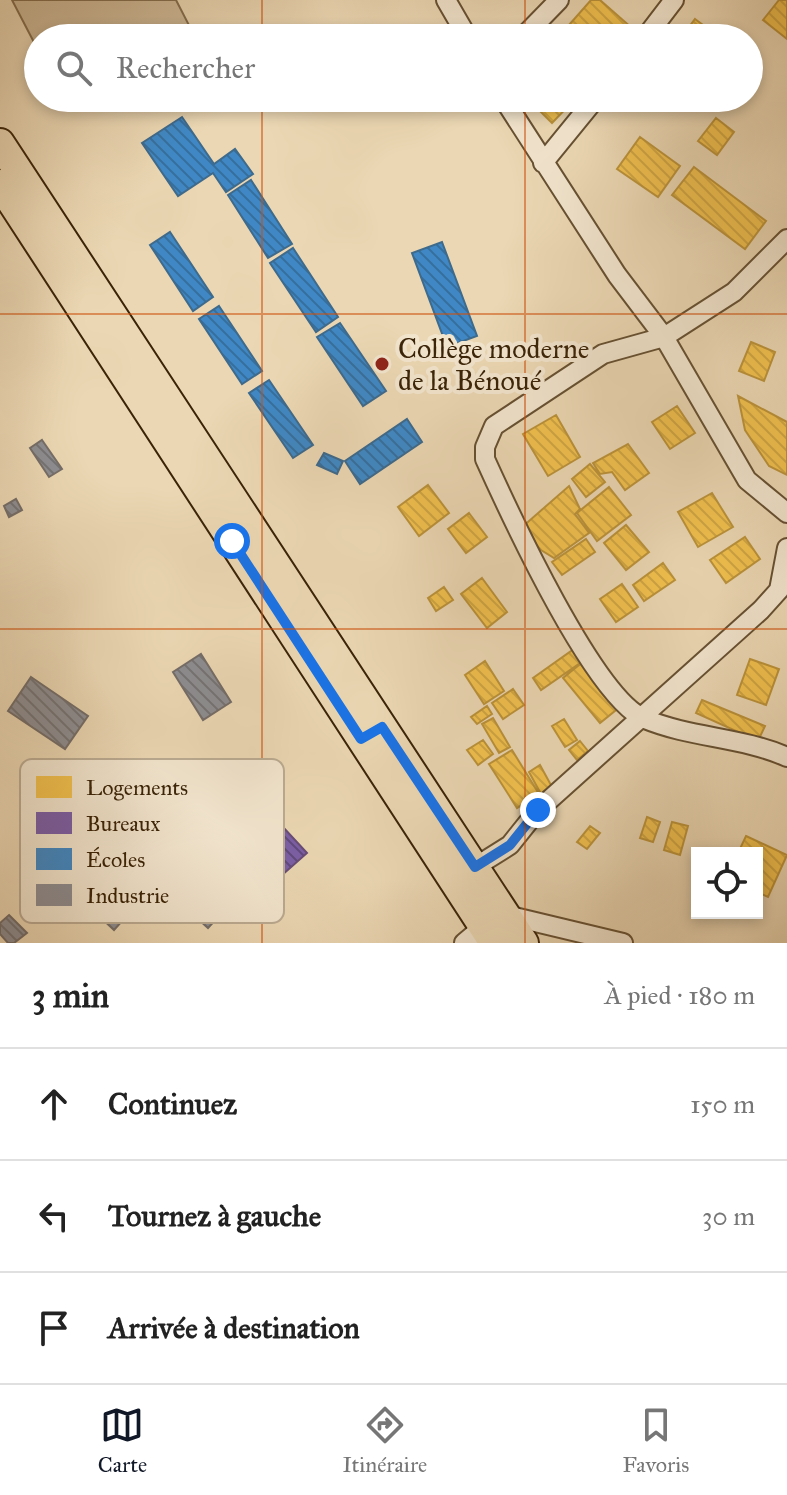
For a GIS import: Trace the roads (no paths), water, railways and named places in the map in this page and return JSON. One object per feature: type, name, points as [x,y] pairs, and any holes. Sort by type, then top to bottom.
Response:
[{"type":"main road","points":[[0,143],[28,205],[371,733],[487,932],[524,943]]},
{"type":"main road","points":[[0,184],[28,205]]},
{"type":"main road","points":[[371,733],[475,867],[487,932]]},
{"type":"street","points":[[446,0],[460,24]]},
{"type":"street","points":[[536,24],[559,0]]},
{"type":"street","points":[[656,24],[674,0]]},
{"type":"street","points":[[512,112],[543,163],[664,337],[747,480],[787,513]]},
{"type":"street","points":[[543,163],[585,112]]},
{"type":"street","points":[[787,239],[734,292],[664,337],[603,354],[551,385],[494,426],[485,447],[485,459],[542,579],[610,685],[641,717],[705,738],[751,745],[787,757]]},
{"type":"street","points":[[475,867],[510,845],[538,810],[779,590],[787,548]]},
{"type":"street","points":[[487,932],[623,943]]},
{"type":"place","name":"Collège moderne de la Bénoué","points":[[382,364]]}]
